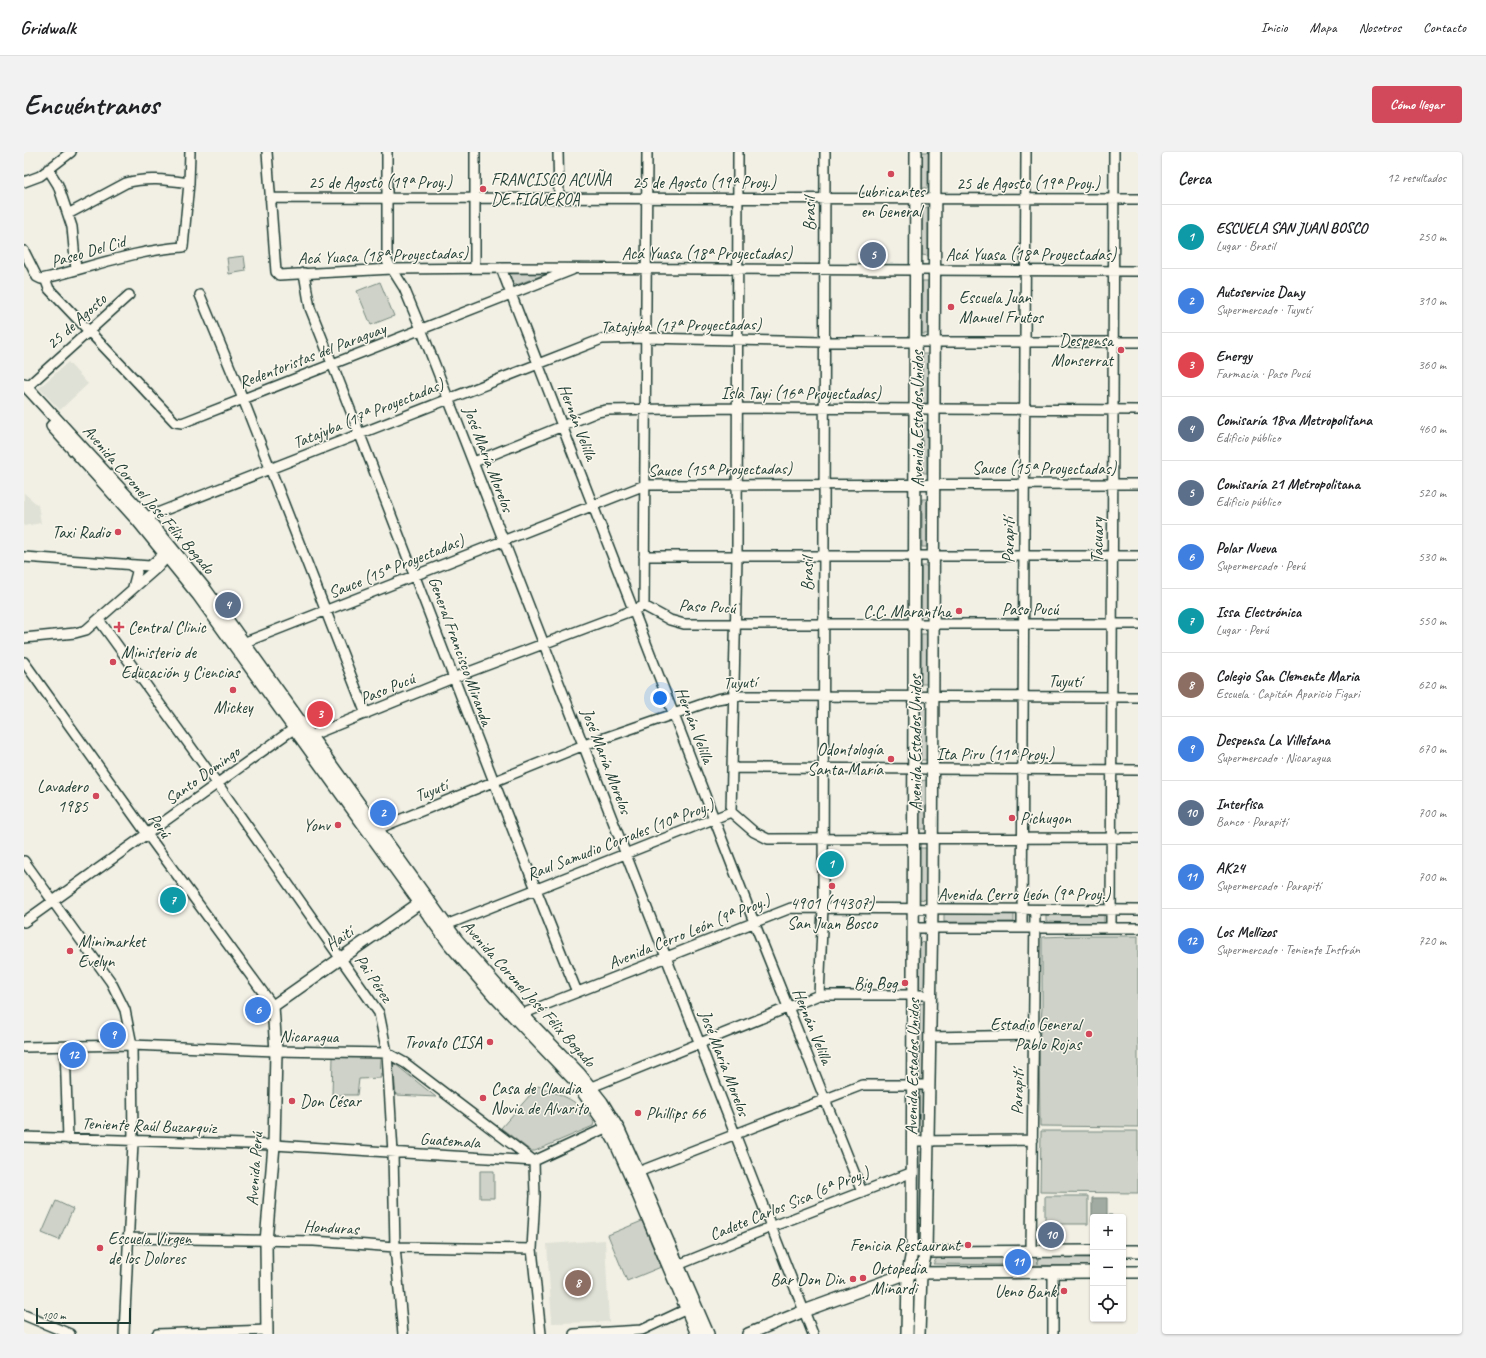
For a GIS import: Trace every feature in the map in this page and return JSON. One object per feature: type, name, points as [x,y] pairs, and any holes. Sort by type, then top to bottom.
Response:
[{"type":"main road","name":"Avenida Estados Unidos","points":[[908,1273],[912,1252],[913,1172],[916,152]]},
{"type":"main road","name":"Avenida Estados Unidos","points":[[919,1334],[921,1273],[926,1252],[932,909],[935,152]]},
{"type":"main road","name":"Avenida Coronel José Félix Bogado","points":[[25,388],[142,519],[169,551],[241,644],[374,830],[450,945],[494,996],[587,1089]]},
{"type":"main road","name":"Avenida Coronel José Félix Bogado","points":[[422,901],[446,925],[483,972],[522,1014],[587,1089],[638,1172],[708,1334]]},
{"type":"main road","name":"Haití","points":[[273,1006],[422,901]]},
{"type":"main road","name":"Avenida Perú","points":[[267,1332],[266,1242],[274,1145],[276,1051],[273,1006]]},
{"type":"main road","name":"Avenida Coronel José Félix Bogado","points":[[611,1126],[630,1176],[697,1334]]},
{"type":"main road","points":[[912,1252],[1090,1251]]},
{"type":"main road","points":[[1126,1251],[1138,1251]]},
{"type":"main road","points":[[940,1273],[936,1260],[937,1256],[942,1252]]},
{"type":"main road","points":[[748,1334],[804,1311],[908,1273],[1090,1272]]},
{"type":"main road","points":[[1126,1272],[1138,1272]]},
{"type":"main road","points":[[907,1334],[908,1273]]},
{"type":"street","points":[[24,182],[38,177],[71,152]]},
{"type":"street","points":[[68,214],[126,183],[137,180],[149,178],[189,183],[190,152]]},
{"type":"street","points":[[267,152],[270,198]]},
{"type":"street","name":"José María Morelos","points":[[387,152],[387,261],[404,288],[449,398],[813,1334]]},
{"type":"street","points":[[475,152],[475,268]]},
{"type":"street","points":[[558,152],[559,198]]},
{"type":"street","points":[[644,606],[647,152]]},
{"type":"street","points":[[731,812],[737,557],[738,152]]},
{"type":"street","name":"Brasil","points":[[819,995],[822,907],[825,152]]},
{"type":"street","name":"Parapití","points":[[1022,928],[1026,152]]},
{"type":"street","name":"Tacuary","points":[[1111,928],[1114,152]]},
{"type":"street","points":[[48,169],[58,185],[72,227],[76,270]]},
{"type":"street","name":"Paseo Del Cid","points":[[88,332],[49,289],[46,281],[50,277],[142,253],[183,247],[189,183]]},
{"type":"street","name":"25 de Agosto (19ª Proy.)","points":[[270,198],[1138,199]]},
{"type":"street","name":"Acá Yuasa (18ª Proyectadas)","points":[[270,198],[277,274],[392,269],[475,268],[1025,271],[1138,270]]},
{"type":"street","points":[[24,251],[38,278],[50,277]]},
{"type":"street","name":"Hernán Velilla","points":[[501,268],[594,505],[754,922],[862,1192]]},
{"type":"street","name":"Redentoristas del Paraguay","points":[[88,332],[175,422],[182,423],[577,268]]},
{"type":"street","name":"General Francisco Miranda","points":[[304,274],[310,308],[415,575],[493,782],[577,992]]},
{"type":"street","name":"25 de Agosto","points":[[25,388],[129,295]]},
{"type":"street","points":[[200,295],[243,399],[366,714]]},
{"type":"street","name":"Tatajyba (17ª Proyectadas)","points":[[142,519],[602,339],[737,339],[824,342],[1138,342]]},
{"type":"street","name":"Isla Tayi (16ª Proyectadas)","points":[[474,462],[597,412],[737,408],[1138,410]]},
{"type":"street","name":"Sauce (15ª Proyectadas)","points":[[241,644],[645,485],[1138,484]]},
{"type":"street","points":[[24,557],[150,566],[169,551]]},
{"type":"street","points":[[24,638],[76,633],[86,630],[133,589],[169,551]]},
{"type":"street","points":[[644,556],[1138,556]]},
{"type":"street","points":[[128,564],[135,568],[138,574],[133,589]]},
{"type":"street","name":"Paso Pucú","points":[[307,737],[453,678],[644,606],[670,620],[684,624],[1138,624]]},
{"type":"street","name":"Pai Pérez","points":[[99,620],[341,957],[379,1013],[387,1053],[393,1152],[395,1247],[403,1334]]},
{"type":"street","name":"Perú","points":[[24,662],[147,834],[273,1006]]},
{"type":"street","name":"Tuyutí","points":[[374,830],[584,745],[702,703],[734,696],[1138,697]]},
{"type":"street","name":"Santo Domingo","points":[[24,922],[298,725]]},
{"type":"street","name":"Ita Piru (11ª Proy.)","points":[[732,768],[1138,770]]},
{"type":"street","name":"Raul Samudio Corrales (10ª Proy.)","points":[[446,925],[731,812],[763,838],[1138,838]]},
{"type":"street","points":[[24,861],[120,996],[125,1010],[132,1045],[132,1141],[124,1334]]},
{"type":"street","name":"Avenida Cerro León (9ª Proy.)","points":[[522,1014],[791,908],[1138,910]]},
{"type":"street","name":"Parapití","points":[[1031,1252],[1036,910]]},
{"type":"street","name":"Avenida Cerro León (9ª Proy.)","points":[[914,928],[1138,928]]},
{"type":"street","points":[[587,1089],[789,1009],[819,995],[930,995]]},
{"type":"street","points":[[930,1037],[1034,1035]]},
{"type":"street","name":"Nicaragua","points":[[24,1047],[65,1048],[132,1045],[276,1051],[387,1053],[405,1063],[534,1161]]},
{"type":"street","points":[[65,1048],[68,1139]]},
{"type":"street","points":[[638,1172],[862,1085],[929,1085]]},
{"type":"street","name":"Guatemala","points":[[274,1145],[534,1161],[611,1126]]},
{"type":"street","name":"Teniente Raúl Buzarquiz","points":[[24,1137],[274,1145]]},
{"type":"street","points":[[913,1141],[1032,1140]]},
{"type":"street","points":[[534,1161],[535,1196],[532,1249],[541,1334]]},
{"type":"street","name":"Cadete Carlos Sisa (6ª Proy.)","points":[[678,1265],[772,1226],[913,1172]]},
{"type":"street","name":"Honduras","points":[[127,1238],[266,1242],[314,1241],[395,1247],[532,1249]]},
{"type":"street","points":[[1053,1272],[1053,1334]]},
{"type":"street","points":[[574,1334],[642,1332],[687,1309]]},
{"type":"street","points":[[24,1315],[70,1334]]},
{"type":"street","points":[[156,1334],[267,1332]]},
{"type":"shaded area","points":[[922,152],[928,152],[928,188],[922,188]]},
{"type":"shaded area","points":[[928,207],[928,256],[922,255],[922,208]]},
{"type":"shaded area","points":[[244,256],[246,271],[229,274],[227,258]]},
{"type":"shaded area","points":[[511,273],[545,274],[516,285],[513,284],[510,275]]},
{"type":"shaded area","points":[[922,281],[928,281],[928,334],[922,334]]},
{"type":"shaded area","points":[[380,282],[394,316],[371,325],[357,291]]},
{"type":"shaded area","points":[[922,354],[928,354],[927,403],[922,403]]},
{"type":"shaded area","points":[[68,362],[88,384],[60,410],[39,388]]},
{"type":"shaded area","points":[[922,423],[927,423],[927,473],[923,473]]},
{"type":"shaded area","points":[[24,493],[38,505],[41,523],[24,526]]},
{"type":"shaded area","points":[[922,499],[927,499],[927,547],[922,547]]},
{"type":"shaded area","points":[[921,566],[927,566],[927,615],[921,615]]},
{"type":"shaded area","points":[[921,634],[927,634],[927,684],[921,684]]},
{"type":"shaded area","points":[[927,708],[927,760],[920,760],[920,709]]},
{"type":"shaded area","points":[[927,780],[927,829],[919,829],[919,781]]},
{"type":"shaded area","points":[[919,848],[927,848],[927,900],[918,899]]},
{"type":"shaded area","points":[[944,914],[1014,914],[1014,922],[944,922]]},
{"type":"shaded area","points":[[1046,915],[1104,915],[1104,923],[1046,922]]},
{"type":"shaded area","name":"Estadio General Pablo Rojas","points":[[1138,936],[1138,1127],[1040,1126],[1039,1043],[1042,1008],[1042,937]]},
{"type":"shaded area","points":[[918,942],[927,943],[926,987],[918,987]]},
{"type":"shaded area","points":[[925,1003],[924,1078],[918,1078],[918,1004]]},
{"type":"shaded area","points":[[333,1056],[380,1057],[381,1078],[359,1079],[357,1095],[332,1095]]},
{"type":"shaded area","points":[[395,1064],[436,1097],[396,1095],[393,1065]]},
{"type":"shaded area","points":[[538,1086],[576,1103],[594,1122],[593,1126],[535,1151],[531,1151],[501,1128]]},
{"type":"shaded area","points":[[918,1092],[924,1092],[923,1132],[918,1132]]},
{"type":"shaded area","points":[[1041,1131],[1138,1131],[1138,1193],[1040,1192]]},
{"type":"shaded area","points":[[918,1152],[923,1152],[921,1244],[918,1244]]},
{"type":"shaded area","points":[[480,1171],[494,1171],[494,1198],[480,1198]]},
{"type":"shaded area","points":[[1045,1196],[1088,1196],[1088,1224],[1045,1224]]},
{"type":"shaded area","points":[[1092,1198],[1107,1198],[1107,1214],[1092,1214]]},
{"type":"shaded area","points":[[56,1201],[73,1209],[59,1240],[42,1233]]},
{"type":"shaded area","points":[[642,1221],[661,1267],[627,1281],[608,1235]]},
{"type":"shaded area","points":[[605,1240],[609,1322],[552,1323],[547,1244]]},
{"type":"shaded area","points":[[1037,1257],[1038,1264],[1038,1257],[1090,1258],[1090,1266],[933,1264],[937,1258]]},
{"type":"place","name":"Lubricantes en General","points":[[891,174]]},
{"type":"place","name":"FRANCISCO ACUÑA DE FIGUEROA","points":[[483,189]]},
{"type":"place","name":"Comisaría 21 Metropolitana","points":[[873,255]]},
{"type":"place","name":"Escuela Juan Manuel Frutos","points":[[951,307]]},
{"type":"place","name":"Despensa Monserrat","points":[[1121,350]]},
{"type":"place","name":"Taxi Radio","points":[[118,532]]},
{"type":"place","name":"Comisaría 18va Metropolitana","points":[[228,605]]},
{"type":"place","name":"C.C. Marantha","points":[[959,611]]},
{"type":"place","name":"Central Clinic","points":[[119,627]]},
{"type":"place","name":"Ministerio de Educación y Ciencias","points":[[113,662]]},
{"type":"place","name":"Mickey","points":[[233,690]]},
{"type":"place","name":"Energy","points":[[320,714]]},
{"type":"place","name":"Odontología Santa María","points":[[891,759]]},
{"type":"place","name":"Lavadero 1985","points":[[96,796]]},
{"type":"place","name":"Autoservice Dany","points":[[383,813]]},
{"type":"place","name":"Pichugon","points":[[1012,818]]},
{"type":"place","name":"Yonv","points":[[338,825]]},
{"type":"place","name":"ESCUELA SAN JUAN BOSCO","points":[[831,864]]},
{"type":"place","name":"4901 (14307) San Juan Bosco","points":[[832,886]]},
{"type":"place","name":"Issa Electrónica","points":[[173,900]]},
{"type":"place","name":"Minimarket Evelyn","points":[[70,951]]},
{"type":"place","name":"Big Bog","points":[[905,983]]},
{"type":"place","name":"Polar Nueva","points":[[258,1010]]},
{"type":"place","name":"Estadio General Pablo Rojas","points":[[1089,1034]]},
{"type":"place","name":"Despensa La Villetana","points":[[113,1035]]},
{"type":"place","name":"Trovato CISA","points":[[490,1042]]},
{"type":"place","name":"Los Mellizos","points":[[73,1055]]},
{"type":"place","name":"Casa de Claudia Novia de Alvarito","points":[[483,1098]]},
{"type":"place","name":"Don César","points":[[292,1101]]},
{"type":"place","name":"Phillips 66","points":[[638,1113]]},
{"type":"place","name":"Interfisa","points":[[1051,1235]]},
{"type":"place","name":"Fenicia Restaurant","points":[[968,1245]]},
{"type":"place","name":"Escuela Virgen de los Dolores","points":[[100,1248]]},
{"type":"place","name":"AK24","points":[[1018,1262]]},
{"type":"place","name":"Ortopedia Minardi","points":[[863,1278]]},
{"type":"place","name":"Bar Don Din","points":[[853,1279]]},
{"type":"place","name":"Colegio San Clemente Maria","points":[[578,1283]]},
{"type":"place","name":"Ueno Bank","points":[[1064,1291]]}]
